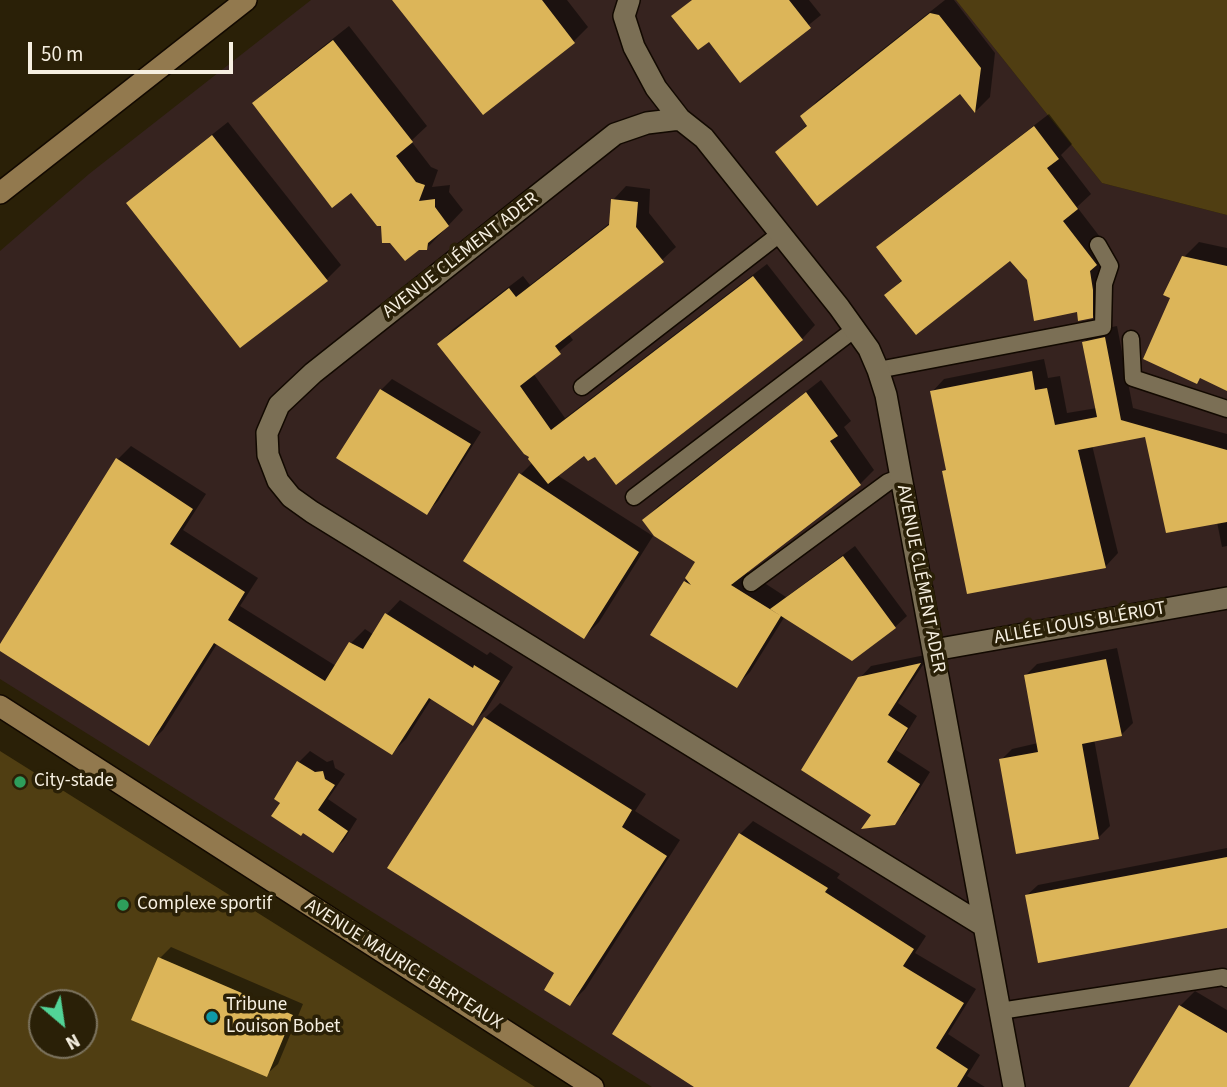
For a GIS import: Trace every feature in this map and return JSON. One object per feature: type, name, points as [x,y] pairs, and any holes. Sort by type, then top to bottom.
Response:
[{"type":"main road","points":[[0,193],[246,0]]},
{"type":"main road","name":"AVENUE MAURICE BERTEAUX","points":[[0,706],[593,1087]]},
{"type":"street","points":[[629,0],[624,16],[634,47],[656,88],[680,119]]},
{"type":"street","name":"AVENUE CLÉMENT ADER","points":[[984,926],[312,512],[291,496],[278,481],[268,455],[267,433],[279,405],[313,373],[615,135],[647,122],[680,119],[704,138],[855,329],[869,349],[878,370],[886,395],[1014,1087]]},
{"type":"street","name":"ALLÉE LOUIS BLÉRIOT","points":[[934,650],[1227,598]]},
{"type":"lane","points":[[582,387],[781,233]]},
{"type":"lane","points":[[878,370],[1103,327],[1104,284],[1111,266],[1098,245]]},
{"type":"lane","points":[[634,497],[855,329]]},
{"type":"lane","points":[[1131,339],[1133,378],[1227,410]]},
{"type":"lane","points":[[751,583],[888,482],[901,477]]},
{"type":"lane","points":[[1000,1011],[1223,976],[1227,979]]},
{"type":"shaded area","points":[[311,0],[956,0],[1102,183],[1227,215],[1227,1087],[652,1087],[0,679],[0,251],[89,174]]},
{"type":"shaded area","points":[[956,0],[1227,0],[1227,215],[1102,183]]},
{"type":"shaded area","name":"Complexe sportif","points":[[0,751],[535,1087],[0,1087]]},
{"type":"building","points":[[392,0],[542,0],[575,43],[483,115]]},
{"type":"building","points":[[692,0],[789,0],[811,28],[740,83],[709,42],[698,50],[671,16]]},
{"type":"building","points":[[930,13],[939,15],[981,68],[975,113],[960,94],[817,206],[775,152],[807,126],[800,116]]},
{"type":"building","points":[[333,40],[413,142],[396,156],[416,182],[425,185],[419,201],[435,199],[435,207],[449,226],[428,243],[427,250],[419,250],[405,261],[390,243],[382,243],[381,226],[377,226],[351,193],[332,208],[252,103]]},
{"type":"building","points":[[1034,126],[1059,159],[1047,168],[1078,209],[1063,221],[1097,265],[1090,271],[1093,318],[1078,321],[1077,312],[1034,321],[1027,280],[1010,261],[916,335],[884,295],[902,281],[876,247]]},
{"type":"building","points":[[212,135],[328,281],[240,348],[126,203]]},
{"type":"building","points":[[611,199],[638,202],[636,227],[664,262],[555,346],[561,354],[520,386],[551,430],[753,276],[803,340],[616,485],[595,457],[588,461],[584,456],[548,484],[437,344],[509,288],[516,297],[609,225]]},
{"type":"building","points":[[1182,256],[1227,266],[1227,391],[1200,378],[1197,384],[1143,359],[1170,298],[1163,295]]},
{"type":"building","points":[[1105,337],[1121,420],[1227,450],[1227,522],[1166,533],[1145,437],[1078,450],[1106,568],[967,594],[942,471],[946,470],[930,391],[1032,371],[1035,390],[1047,388],[1055,425],[1097,417],[1082,342]]},
{"type":"building","points":[[380,389],[471,444],[427,515],[336,458]]},
{"type":"building","points":[[806,392],[838,436],[830,441],[861,485],[731,585],[781,616],[737,688],[650,635],[684,581],[691,585],[685,578],[695,562],[654,536],[642,520]]},
{"type":"building","points":[[116,458],[193,509],[170,544],[245,592],[228,620],[325,681],[349,642],[363,649],[385,613],[473,668],[474,665],[500,681],[473,726],[429,698],[392,755],[214,643],[149,746],[0,651],[0,644]]},
{"type":"building","points":[[519,473],[639,552],[584,639],[463,561]]},
{"type":"building","points":[[843,556],[896,628],[852,661],[770,609]]},
{"type":"building","points":[[1106,659],[1122,736],[1082,744],[1099,839],[1016,854],[999,759],[1038,752],[1024,675]]},
{"type":"building","points":[[921,663],[888,715],[908,728],[887,762],[920,784],[895,825],[861,829],[871,815],[801,770],[858,677]]},
{"type":"building","points":[[484,717],[632,810],[622,827],[667,856],[570,1006],[544,990],[554,973],[387,868]]},
{"type":"building","points":[[297,761],[315,772],[323,771],[325,779],[335,785],[318,810],[348,831],[333,853],[271,816],[280,803],[274,799]]},
{"type":"building","points":[[739,833],[828,888],[825,892],[914,949],[903,966],[964,1003],[936,1048],[968,1069],[957,1087],[694,1087],[612,1034]]},
{"type":"building","points":[[1227,857],[1227,928],[1038,963],[1025,895]]},
{"type":"building","name":"Tribune Louison Bobet","points":[[158,957],[293,1015],[267,1077],[131,1020]]},
{"type":"building","points":[[1179,1005],[1227,1033],[1227,1087],[1129,1087]]},
{"type":"place","name":"City-stade","points":[[20,782]]},
{"type":"place","name":"Complexe sportif","points":[[123,905]]},
{"type":"place","name":"Tribune Louison Bobet","points":[[212,1017]]}]
